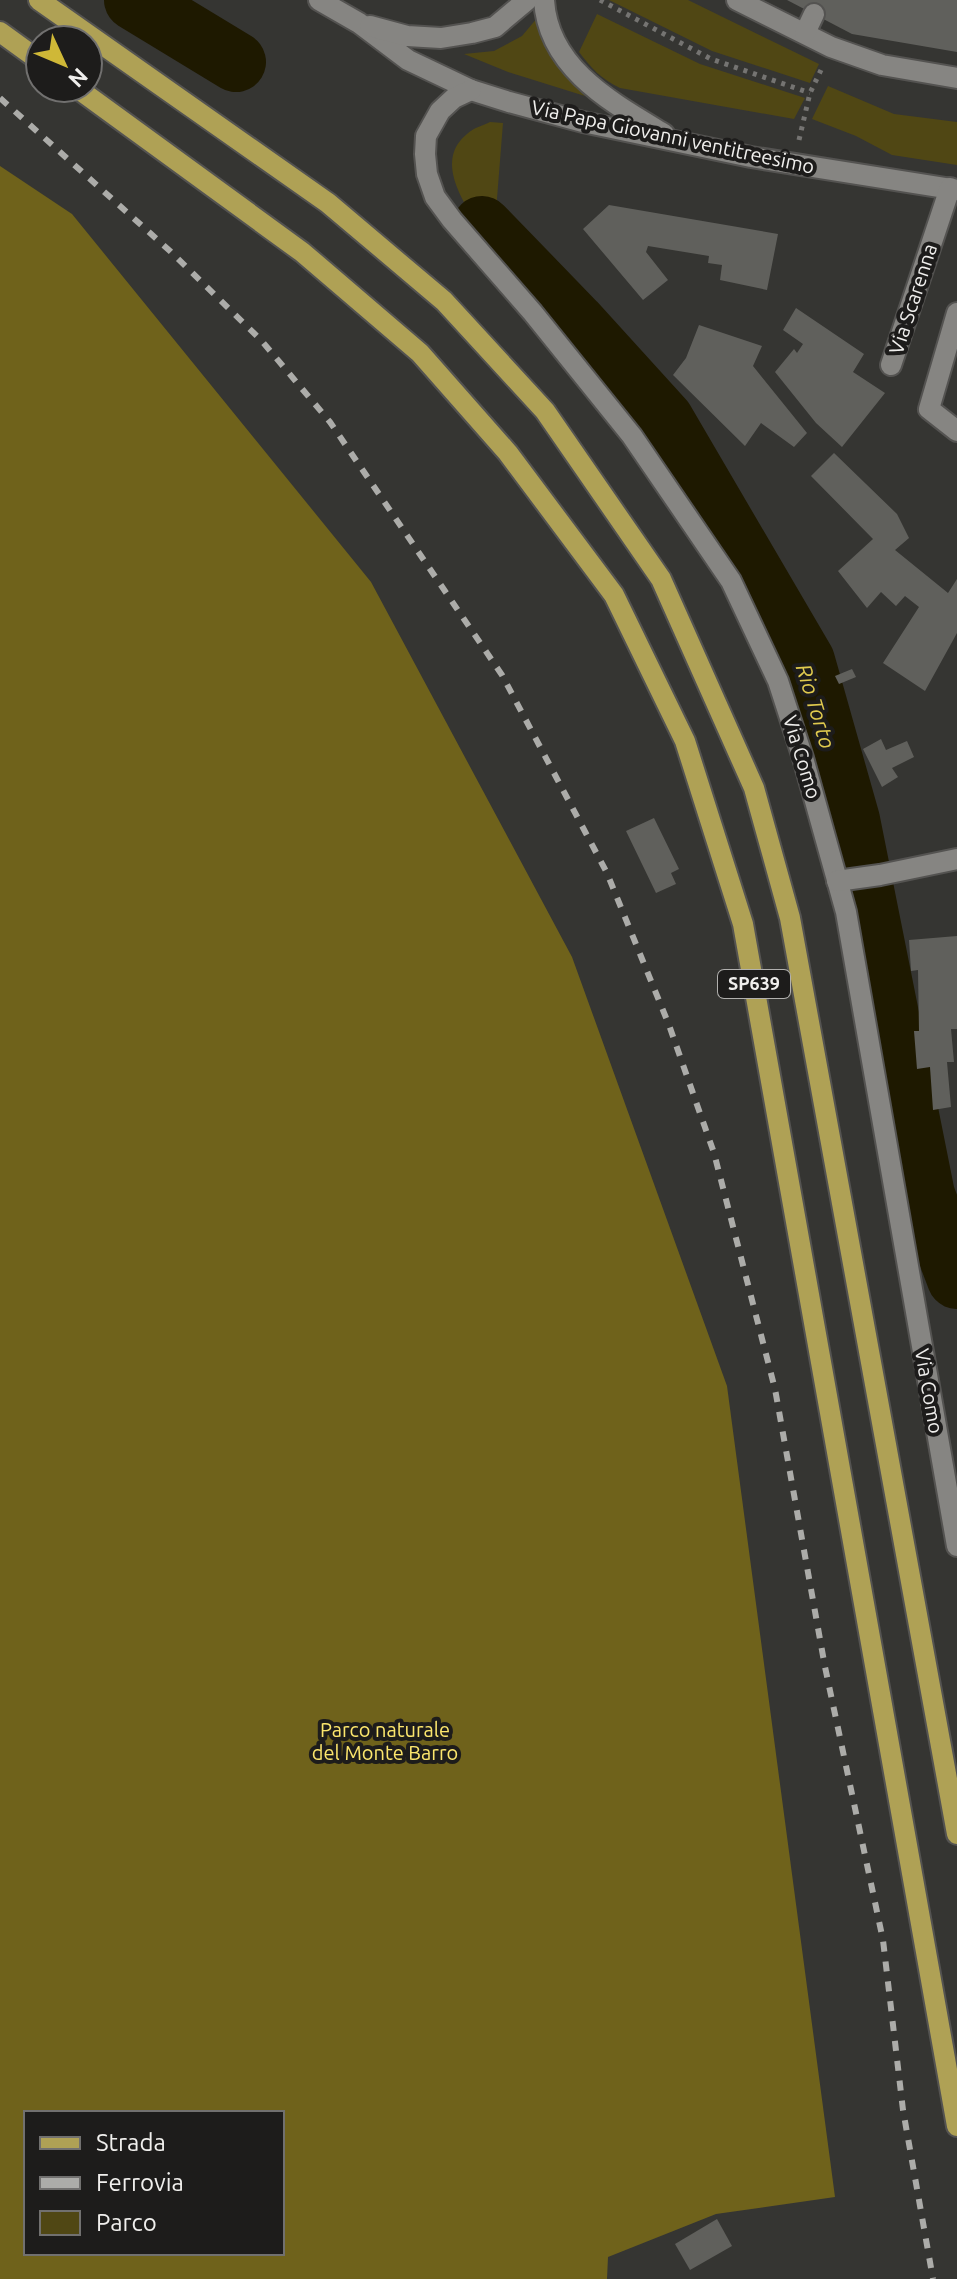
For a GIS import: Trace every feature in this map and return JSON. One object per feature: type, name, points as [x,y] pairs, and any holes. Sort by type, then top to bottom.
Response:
[{"type":"main road","name":"SP639","points":[[39,0],[328,203],[444,301],[545,411],[661,579],[754,788],[790,918],[957,1834]]},
{"type":"main road","points":[[0,32],[24,49]]},
{"type":"main road","name":"SP639","points":[[99,104],[302,252],[420,353],[508,453],[614,595],[685,741],[743,924],[957,2126]]},
{"type":"street","name":"Via Papa Giovanni ventitreesimo","points":[[319,0],[359,23],[408,60],[471,90],[509,102],[677,142],[953,189]]},
{"type":"street","points":[[359,23],[407,36],[441,38],[495,27],[527,0]]},
{"type":"street","points":[[544,0],[549,32],[563,56],[582,78],[613,103],[677,142]]},
{"type":"street","points":[[737,0],[831,47],[882,65],[957,78]]},
{"type":"street","points":[[805,33],[814,14]]},
{"type":"street","name":"Via Como","points":[[471,90],[454,98],[440,111],[426,136],[427,174],[435,197],[632,436],[731,581],[778,681],[842,880],[957,1546]]},
{"type":"street","name":"Via Scarenna","points":[[891,365],[953,189]]},
{"type":"street","points":[[957,313],[929,409],[957,431]]},
{"type":"street","points":[[842,880],[957,859]]},
{"type":"path","points":[[600,0],[711,59],[810,93]]},
{"type":"path","points":[[794,164],[810,93],[831,47]]},
{"type":"green space","points":[[609,0],[688,0],[819,64],[810,83],[712,51]]},
{"type":"green space","points":[[543,11],[546,38],[554,58],[585,96],[508,72],[464,54],[494,51],[522,36]]},
{"type":"green space","points":[[597,14],[700,64],[805,98],[794,119],[620,88],[597,73],[579,52]]},
{"type":"green space","points":[[828,86],[894,114],[957,122],[957,165],[892,155],[856,136],[812,119]]},
{"type":"green space","points":[[490,122],[503,123],[496,211],[478,226],[454,180],[453,156],[467,134]]},
{"type":"green space","name":"Parco naturale del Monte Barro","points":[[0,166],[72,214],[371,582],[572,957],[727,1386],[835,2197],[716,2214],[608,2257],[607,2279],[0,2279]]},
{"type":"building","points":[[787,0],[957,0],[957,52],[852,34]]},
{"type":"building","points":[[609,205],[778,234],[767,290],[720,280],[722,265],[708,263],[709,256],[648,246],[646,252],[668,280],[643,300],[583,229]]},
{"type":"building","points":[[796,308],[864,354],[853,372],[885,393],[842,447],[816,423],[775,372],[794,349],[797,353],[803,344],[783,330]]},
{"type":"building","points":[[699,325],[762,346],[753,366],[807,433],[794,447],[761,423],[745,446],[673,375],[686,358]]},
{"type":"building","points":[[834,453],[897,514],[909,538],[895,550],[948,593],[957,579],[957,633],[925,691],[883,663],[919,607],[905,596],[896,606],[881,592],[867,608],[838,571],[873,539],[811,476]]},
{"type":"building","points":[[852,669],[856,677],[839,684],[835,676]]},
{"type":"building","points":[[881,739],[886,750],[907,741],[914,757],[892,768],[898,777],[882,787],[863,749]]},
{"type":"building","points":[[654,818],[679,869],[671,873],[676,884],[656,893],[626,831]]},
{"type":"building","points":[[957,936],[957,1029],[951,1029],[954,1062],[947,1062],[951,1107],[933,1110],[930,1067],[917,1069],[914,1031],[919,1031],[918,970],[911,971],[909,940]]},
{"type":"building","points":[[717,2219],[732,2246],[690,2270],[675,2244]]},
{"type":"waterway","name":"Rio Torto","points":[[134,0],[236,62]]},
{"type":"waterway","name":"Rio Torto","points":[[482,226],[664,420],[805,661],[850,820],[925,1195],[957,1279]]},
{"type":"railway","points":[[0,98],[170,251],[261,340],[330,422],[502,675],[607,873],[669,1025],[714,1153],[775,1389],[825,1667],[883,1940],[903,2110],[933,2279]]}]
